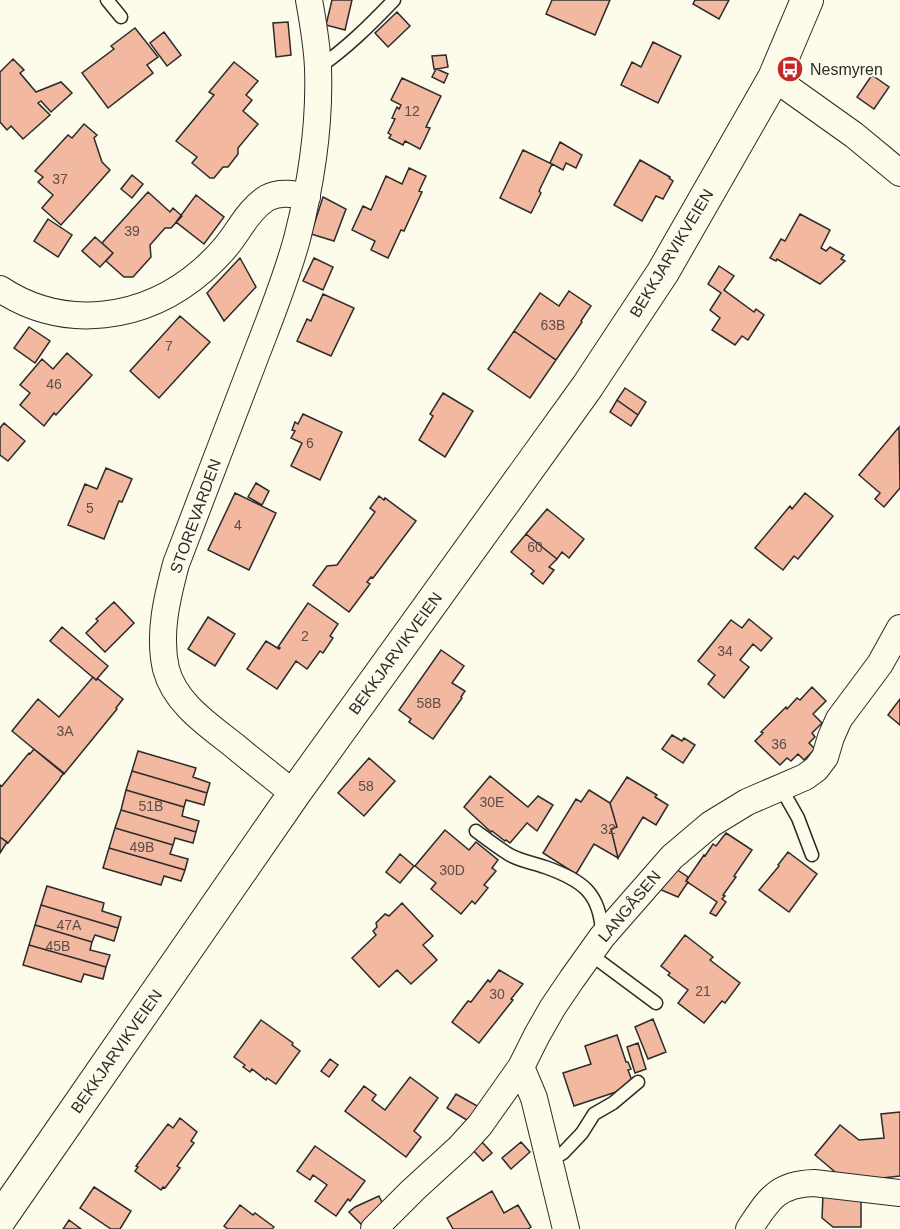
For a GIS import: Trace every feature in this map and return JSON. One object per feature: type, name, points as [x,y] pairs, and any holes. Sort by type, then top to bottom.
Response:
[{"type":"street","name":"STOREVARDEN","points":[[294,794],[199,717],[183,700],[173,687],[167,671],[163,652],[163,625],[176,564],[274,307],[296,242],[307,196],[315,133],[318,68],[316,38],[309,0]]},
{"type":"street","name":"BEKKJARVIKVEIEN","points":[[0,1219],[294,794],[587,387],[663,272],[774,78],[807,0]]},
{"type":"street","points":[[774,78],[854,135],[900,173]]},
{"type":"street","points":[[0,289],[48,312],[93,315],[137,308],[156,302],[204,270],[230,242],[249,215],[265,200],[274,195],[291,193],[307,196]]},
{"type":"street","name":"LANGÅSEN","points":[[374,1229],[480,1125],[521,1067],[553,1007],[596,945],[672,857],[711,824],[747,802],[806,777],[816,769],[825,757],[839,719],[880,664],[900,628]]},
{"type":"street","points":[[521,1067],[534,1098],[566,1229]]},
{"type":"street","points":[[749,1229],[769,1199],[787,1187],[800,1183],[900,1193]]},
{"type":"lane","points":[[107,0],[121,17]]},
{"type":"lane","points":[[318,68],[339,54],[394,0]]},
{"type":"lane","points":[[780,788],[798,818],[812,855]]},
{"type":"lane","points":[[476,831],[510,855],[546,867],[590,892],[597,902],[602,918],[596,945],[656,1003]]},
{"type":"lane","points":[[549,1161],[563,1153],[582,1133],[594,1114],[613,1103],[638,1082]]},
{"type":"building","points":[[332,0],[352,0],[345,30],[326,25]]},
{"type":"building","points":[[552,0],[610,0],[595,35],[546,14]]},
{"type":"building","points":[[695,0],[729,0],[719,19],[693,4]]},
{"type":"building","points":[[397,12],[410,26],[388,47],[375,33]]},
{"type":"building","points":[[288,22],[291,55],[276,57],[273,23]]},
{"type":"building","points":[[135,28],[158,57],[147,65],[153,73],[108,108],[82,73],[114,49],[111,46]]},
{"type":"building","points":[[164,32],[181,55],[167,66],[150,43]]},
{"type":"building","points":[[653,42],[681,56],[658,103],[621,85],[632,62],[641,67]]},
{"type":"building","points":[[446,55],[448,67],[437,69],[448,74],[444,83],[432,77],[436,69],[434,69],[432,56]]},
{"type":"building","points":[[13,59],[24,70],[20,73],[36,92],[61,82],[72,93],[51,112],[41,101],[38,103],[50,115],[23,139],[11,126],[7,130],[0,122],[0,72]]},
{"type":"building","points":[[234,62],[258,81],[246,95],[252,100],[243,111],[258,124],[238,148],[238,154],[228,167],[223,167],[214,178],[210,178],[192,163],[197,157],[176,141],[214,95],[209,92]]},
{"type":"building","points":[[872,75],[889,87],[874,109],[857,97]]},
{"type":"building","points":[[402,78],[441,96],[426,127],[430,128],[420,149],[405,141],[403,145],[389,138],[391,135],[388,133],[395,119],[392,118],[397,107],[399,109],[401,105],[391,100]]},
{"type":"building","points":[[84,124],[97,135],[94,138],[102,162],[110,170],[61,225],[42,208],[53,195],[38,182],[43,177],[35,171],[68,135],[72,138]]},
{"type":"building","points":[[560,142],[582,155],[576,168],[566,163],[563,170],[550,163]]},
{"type":"building","points":[[523,150],[552,164],[531,213],[500,198]]},
{"type":"building","points":[[640,160],[673,181],[663,199],[656,196],[642,221],[614,205]]},
{"type":"building","points":[[409,168],[426,176],[419,191],[422,192],[404,231],[401,230],[388,258],[371,250],[375,241],[352,230],[363,206],[371,210],[386,176],[402,184]]},
{"type":"building","points":[[132,175],[143,184],[132,198],[121,189]]},
{"type":"building","points":[[148,192],[170,212],[173,208],[182,216],[171,228],[165,228],[150,245],[151,257],[133,277],[124,277],[106,261],[113,253],[102,243]]},
{"type":"building","points":[[196,195],[224,217],[204,244],[176,222]]},
{"type":"building","points":[[323,197],[346,209],[334,241],[311,234]]},
{"type":"building","points":[[800,214],[830,230],[821,248],[826,251],[830,247],[844,255],[841,259],[845,261],[820,284],[777,259],[776,261],[770,258],[781,239],[785,241]]},
{"type":"building","points":[[48,219],[72,235],[58,257],[34,241]]},
{"type":"building","points":[[95,237],[113,253],[100,267],[82,251]]},
{"type":"building","points":[[240,258],[256,287],[224,321],[207,293]]},
{"type":"building","points":[[314,258],[333,267],[323,290],[303,281]]},
{"type":"building","points":[[719,266],[734,276],[724,290],[754,312],[756,309],[764,315],[748,340],[742,336],[735,345],[712,330],[720,318],[710,310],[721,293],[708,284]]},
{"type":"building","points":[[569,291],[591,306],[556,360],[514,331],[540,293],[559,306]]},
{"type":"building","points":[[323,294],[354,308],[331,356],[297,341],[307,319],[311,321]]},
{"type":"building","points":[[180,316],[210,342],[159,398],[130,371]]},
{"type":"building","points":[[29,327],[50,341],[35,363],[14,348]]},
{"type":"building","points":[[514,331],[556,360],[530,398],[488,369]]},
{"type":"building","points":[[67,353],[92,375],[44,426],[20,405],[30,393],[20,385],[42,359],[53,369]]},
{"type":"building","points":[[625,388],[646,402],[638,415],[617,400]]},
{"type":"building","points":[[443,393],[473,411],[445,457],[419,440],[433,416],[430,414]]},
{"type":"building","points":[[617,400],[638,415],[631,426],[610,412]]},
{"type":"building","points":[[303,414],[342,432],[320,480],[291,466],[302,443],[291,438],[295,431],[292,430],[295,422],[298,424]]},
{"type":"building","points":[[4,423],[25,441],[8,461],[0,455],[0,428]]},
{"type":"building","points":[[899,427],[900,488],[884,507],[875,499],[880,493],[859,475]]},
{"type":"building","points":[[106,468],[132,479],[122,502],[119,501],[104,539],[68,525],[85,484],[97,489]]},
{"type":"building","points":[[256,483],[269,491],[262,505],[248,497]]},
{"type":"building","points":[[235,493],[276,513],[249,570],[208,550]]},
{"type":"building","points":[[805,493],[833,516],[798,559],[794,556],[783,570],[755,548],[790,506],[792,509]]},
{"type":"building","points":[[379,496],[416,521],[373,578],[371,577],[367,582],[370,584],[349,612],[313,585],[327,566],[337,565],[375,512],[370,508]]},
{"type":"building","points":[[547,509],[584,539],[569,558],[562,552],[557,559],[526,534]]},
{"type":"building","points":[[526,534],[557,559],[549,567],[554,570],[543,584],[531,574],[534,571],[511,552]]},
{"type":"building","points":[[114,602],[134,623],[105,652],[86,633],[98,621],[96,619]]},
{"type":"building","points":[[308,603],[338,624],[330,636],[333,638],[323,653],[320,651],[307,669],[296,661],[277,689],[247,669],[266,641],[279,649],[280,648],[278,647]]},
{"type":"building","points":[[208,617],[235,634],[215,666],[188,649]]},
{"type":"building","points":[[749,619],[772,638],[761,651],[753,644],[740,660],[749,667],[724,698],[708,684],[715,675],[698,661],[731,620],[742,628]]},
{"type":"building","points":[[62,627],[108,666],[96,680],[50,641]]},
{"type":"building","points":[[441,650],[464,666],[452,683],[465,691],[433,739],[409,722],[411,719],[399,710]]},
{"type":"building","points":[[93,677],[123,699],[64,774],[12,731],[38,699],[59,717]]},
{"type":"building","points":[[812,687],[826,701],[813,714],[822,723],[812,733],[815,737],[809,743],[815,749],[804,760],[798,754],[791,761],[787,758],[780,765],[755,741],[786,707],[787,709],[797,698],[800,700]]},
{"type":"building","points":[[900,699],[900,725],[888,715]]},
{"type":"building","points":[[672,735],[682,741],[684,738],[695,745],[683,763],[662,749]]},
{"type":"building","points":[[34,749],[64,773],[8,843],[0,837],[0,785],[2,786]]},
{"type":"building","points":[[138,751],[196,768],[193,777],[210,783],[207,793],[132,771]]},
{"type":"building","points":[[369,758],[395,781],[364,816],[338,793]]},
{"type":"building","points":[[132,771],[207,793],[204,805],[186,800],[184,807],[126,790]]},
{"type":"building","points":[[490,776],[528,807],[538,796],[553,805],[537,831],[527,823],[510,843],[491,832],[464,807]]},
{"type":"building","points":[[627,777],[657,795],[655,797],[668,805],[656,825],[643,817],[618,858],[611,829],[617,827],[610,803]]},
{"type":"building","points":[[126,790],[184,807],[182,816],[199,821],[196,832],[121,810]]},
{"type":"building","points":[[589,790],[610,803],[617,827],[611,829],[618,858],[594,844],[576,874],[543,853],[576,799],[581,802]]},
{"type":"building","points":[[121,810],[196,832],[193,843],[175,838],[173,845],[115,828]]},
{"type":"building","points":[[115,828],[173,845],[170,854],[188,859],[185,870],[109,848]]},
{"type":"building","points":[[445,830],[469,850],[476,842],[498,860],[492,868],[496,871],[484,885],[488,888],[475,904],[472,901],[461,914],[431,889],[436,883],[415,866]]},
{"type":"building","points":[[726,833],[752,850],[723,895],[725,896],[722,899],[726,902],[716,916],[710,913],[717,902],[686,881],[713,844],[716,846]]},
{"type":"building","points":[[0,837],[7,842],[0,853]]},
{"type":"building","points":[[109,848],[185,870],[181,881],[164,876],[161,885],[103,868]]},
{"type":"building","points":[[788,852],[817,874],[789,912],[759,890]]},
{"type":"building","points":[[400,854],[414,866],[400,883],[386,872]]},
{"type":"building","points":[[676,869],[688,877],[686,881],[688,882],[678,897],[659,889]]},
{"type":"building","points":[[47,886],[104,903],[102,911],[121,917],[118,928],[41,905]]},
{"type":"building","points":[[402,903],[433,936],[423,945],[437,960],[411,984],[397,970],[379,987],[352,958],[376,935],[373,931],[377,927],[376,923],[385,914],[389,916]]},
{"type":"building","points":[[41,905],[118,928],[114,941],[95,935],[92,942],[35,925]]},
{"type":"building","points":[[35,925],[92,942],[90,950],[110,955],[106,967],[29,945]]},
{"type":"building","points":[[685,935],[713,957],[710,960],[740,983],[725,1003],[722,1001],[704,1023],[678,1003],[688,990],[668,975],[670,973],[661,966]]},
{"type":"building","points":[[29,945],[106,967],[103,979],[84,974],[81,982],[23,965]]},
{"type":"building","points":[[499,970],[523,984],[479,1043],[452,1022],[468,1001],[471,1002]]},
{"type":"building","points":[[653,1019],[666,1052],[648,1059],[635,1027]]},
{"type":"building","points":[[261,1020],[293,1043],[292,1045],[300,1051],[276,1084],[267,1078],[266,1080],[252,1069],[250,1072],[234,1057]]},
{"type":"building","points":[[617,1035],[626,1062],[631,1069],[628,1070],[634,1086],[574,1106],[563,1073],[591,1064],[585,1046]]},
{"type":"building","points":[[638,1043],[646,1069],[635,1073],[627,1047]]},
{"type":"building","points":[[330,1059],[338,1065],[329,1077],[321,1071]]},
{"type":"building","points":[[410,1077],[438,1098],[414,1131],[421,1137],[406,1157],[345,1111],[364,1086],[376,1095],[372,1100],[385,1110]]},
{"type":"building","points":[[456,1094],[479,1107],[470,1122],[447,1108]]},
{"type":"building","points":[[900,1112],[900,1176],[847,1182],[815,1155],[840,1125],[859,1140],[884,1138],[881,1114]]},
{"type":"building","points":[[180,1118],[197,1132],[191,1141],[194,1143],[177,1166],[180,1168],[161,1190],[135,1171],[138,1167],[136,1166],[168,1124],[173,1128]]},
{"type":"building","points":[[481,1141],[492,1153],[483,1161],[472,1149]]},
{"type":"building","points":[[521,1142],[530,1152],[511,1169],[502,1158]]},
{"type":"building","points":[[315,1146],[365,1181],[336,1216],[315,1201],[327,1185],[313,1175],[310,1180],[297,1171]]},
{"type":"building","points":[[94,1187],[131,1211],[120,1229],[111,1229],[80,1208]]},
{"type":"building","points":[[492,1191],[504,1213],[518,1205],[531,1227],[528,1229],[453,1229],[447,1218]]},
{"type":"building","points":[[823,1195],[861,1196],[861,1227],[833,1227],[822,1218]]},
{"type":"building","points":[[379,1196],[385,1209],[363,1226],[349,1212],[355,1207]]},
{"type":"building","points":[[240,1205],[274,1227],[272,1229],[228,1229],[224,1226]]},
{"type":"building","points":[[69,1220],[81,1229],[63,1229]]},
{"type":"place","name":"Nesmyren","points":[[790,69]]}]
